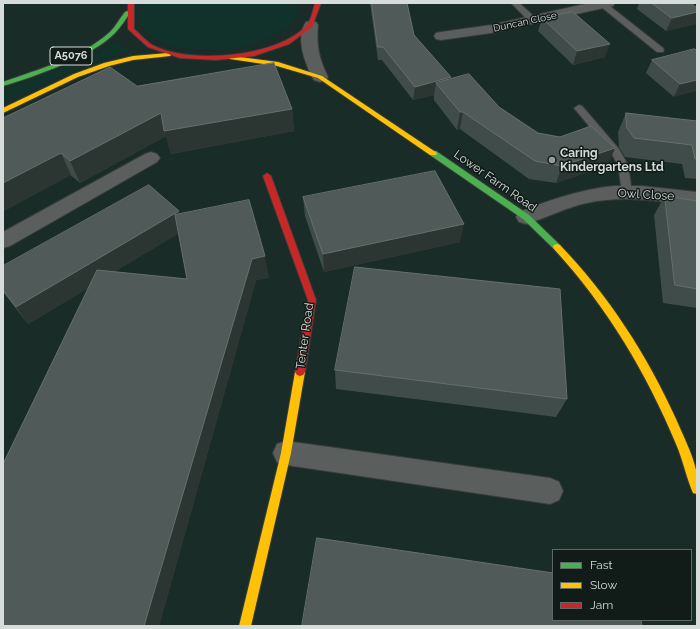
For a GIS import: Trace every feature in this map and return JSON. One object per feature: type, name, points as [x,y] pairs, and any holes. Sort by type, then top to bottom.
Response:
[{"type":"street","points":[[131,3],[127,13],[128,24],[143,42],[157,50],[174,55],[199,59],[232,58],[253,55],[276,47],[301,34],[310,25],[316,16],[318,3]]},
{"type":"street","name":"Duncan Close","points":[[441,36],[491,29],[605,4]]},
{"type":"street","name":"A5076","points":[[3,84],[70,57],[101,42],[112,33],[127,13]]},
{"type":"street","points":[[310,25],[308,42],[309,50],[311,60],[320,77]]},
{"type":"street","points":[[3,112],[90,70],[112,62],[141,56],[174,55]]},
{"type":"street","name":"Lower Farm Road","points":[[232,58],[278,64],[320,77],[492,192],[526,217],[559,249],[594,290],[628,338],[655,386],[682,441],[697,489]]},
{"type":"street","points":[[3,241],[151,158]]},
{"type":"street","name":"Tenter Road","points":[[245,626],[286,454],[312,300],[267,176]]},
{"type":"street","name":"Owl Close","points":[[526,217],[562,203],[588,196],[627,192],[697,199]]},
{"type":"street","points":[[286,454],[550,491]]},
{"type":"lane","points":[[515,3],[533,20]]},
{"type":"lane","points":[[605,4],[660,50]]},
{"type":"lane","points":[[579,108],[614,149],[623,165],[627,192]]},
{"type":"shaded area","points":[[3,3],[697,3],[697,626],[3,626]]},
{"type":"shaded area","points":[[143,3],[299,3],[296,15],[284,29],[265,40],[239,47],[212,50],[185,49],[162,42],[146,31],[139,14]]},
{"type":"shaded area","points":[[118,40],[122,46],[130,51],[85,65],[79,60],[103,51]]},
{"type":"shaded area","points":[[69,65],[75,70],[3,103],[3,91]]},
{"type":"building","points":[[372,3],[407,3],[414,35],[451,77],[415,87],[383,47],[378,47]]},
{"type":"building","points":[[652,3],[691,3],[697,8],[697,12],[672,18]]},
{"type":"building","points":[[573,12],[610,44],[577,51],[542,18]]},
{"type":"building","points":[[695,49],[697,51],[697,80],[680,84],[652,60]]},
{"type":"building","points":[[274,63],[292,109],[164,131],[161,113],[70,161],[61,153],[3,183],[3,118],[110,67],[137,86]]},
{"type":"building","points":[[469,74],[499,107],[538,133],[560,137],[591,126],[615,148],[562,166],[535,161],[463,112],[460,112],[436,83]]},
{"type":"building","points":[[626,113],[697,121],[697,159],[695,159],[692,145],[634,138],[627,128]]},
{"type":"building","points":[[435,171],[464,224],[323,254],[303,197]]},
{"type":"building","points":[[149,185],[179,211],[16,307],[3,290],[3,266]]},
{"type":"building","points":[[665,196],[697,201],[697,289],[675,285]]},
{"type":"building","points":[[249,200],[265,256],[252,259],[144,626],[3,626],[3,464],[97,270],[187,279],[175,215]]},
{"type":"building","points":[[355,267],[560,289],[567,399],[335,370]]},
{"type":"building","points":[[317,538],[552,573],[552,621],[641,621],[642,626],[302,626]]},
{"type":"traffic: fast","points":[[3,84],[60,63],[88,50],[112,33],[127,13]]},
{"type":"traffic: fast","points":[[433,153],[526,217],[557,247]]},
{"type":"traffic: slow","points":[[3,111],[61,82],[106,64],[145,56],[168,55]]},
{"type":"traffic: slow","points":[[232,58],[278,64],[320,77],[433,153]]},
{"type":"traffic: slow","points":[[557,247],[595,290],[612,313],[642,362],[683,446],[697,489]]},
{"type":"traffic: slow","points":[[245,626],[286,453],[300,372]]},
{"type":"traffic: jam","points":[[131,3],[131,29],[150,46],[180,56],[216,58],[254,54],[287,43],[310,26],[318,3]]},
{"type":"traffic: jam","points":[[267,176],[312,300],[300,372]]},
{"type":"place","name":"Caring Kindergartens Ltd","points":[[552,160]]}]
